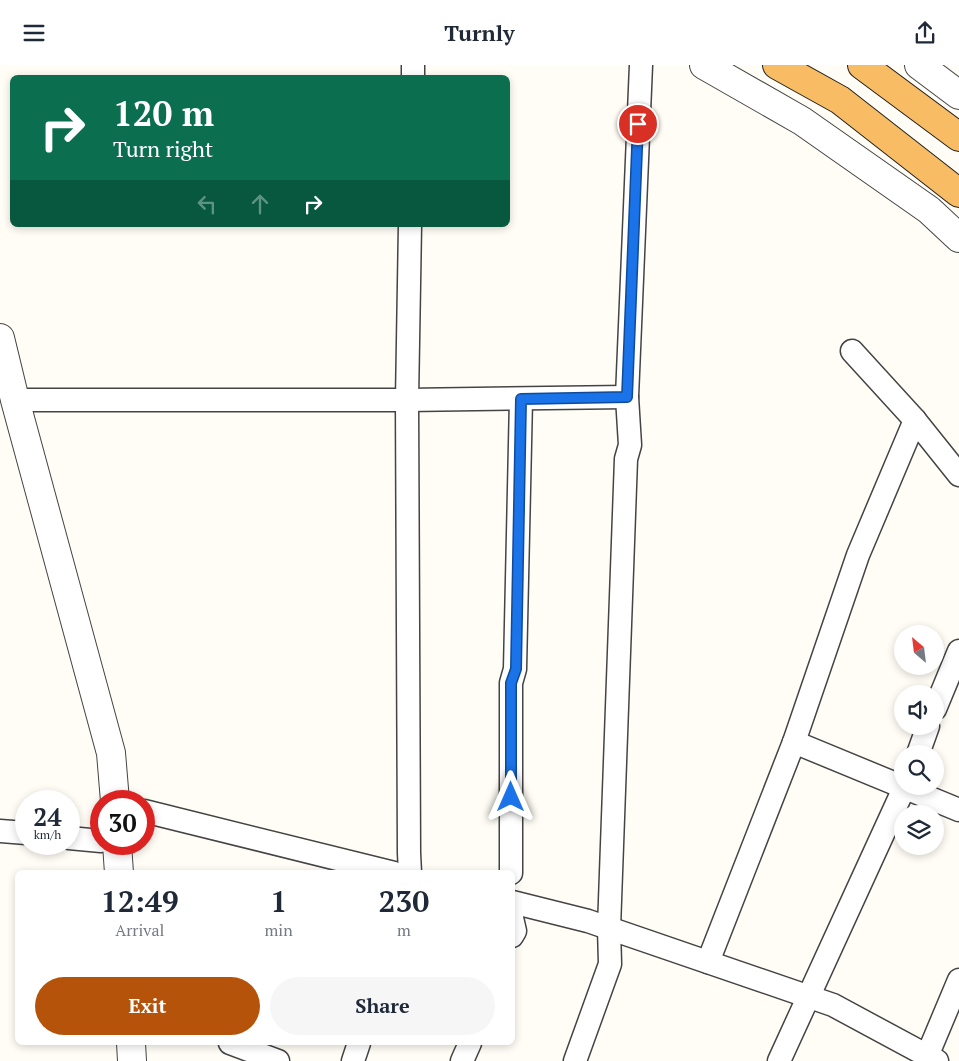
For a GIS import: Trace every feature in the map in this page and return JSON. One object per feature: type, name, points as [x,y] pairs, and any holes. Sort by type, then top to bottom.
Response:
[{"type":"highway","points":[[777,65],[840,100],[959,193]]},
{"type":"highway","points":[[862,65],[959,137]]},
{"type":"street","points":[[575,1061],[610,964],[609,928],[626,459],[630,445],[627,397],[641,65]]},
{"type":"street","points":[[704,65],[802,121],[929,210],[959,238]]},
{"type":"street","points":[[919,65],[959,95]]},
{"type":"street","points":[[410,227],[407,400],[408,844],[410,870]]},
{"type":"street","points":[[0,338],[15,400],[112,753],[114,790]]},
{"type":"street","points":[[852,351],[915,420],[959,475]]},
{"type":"street","points":[[15,400],[407,400],[627,397]]},
{"type":"street","points":[[511,870],[511,683],[516,669],[521,399]]},
{"type":"street","points":[[708,962],[794,742],[858,555],[915,420]]},
{"type":"street","points":[[944,687],[959,651]]},
{"type":"street","points":[[794,742],[894,783]]},
{"type":"street","points":[[779,1061],[901,795]]},
{"type":"street","points":[[924,795],[959,810]]},
{"type":"street","points":[[155,814],[382,870]]},
{"type":"street","points":[[0,831],[15,832]]},
{"type":"street","points":[[119,855],[120,870]]},
{"type":"street","points":[[515,903],[588,921],[833,1005],[930,1059],[959,980]]},
{"type":"street","points":[[131,1045],[132,1061]]},
{"type":"street","points":[[235,1045],[278,1061]]},
{"type":"street","points":[[353,1061],[358,1045]]},
{"type":"street","points":[[462,1061],[469,1045]]},
{"type":"route","points":[[511,797],[511,683],[516,669],[521,399],[627,397],[638,124]]}]
